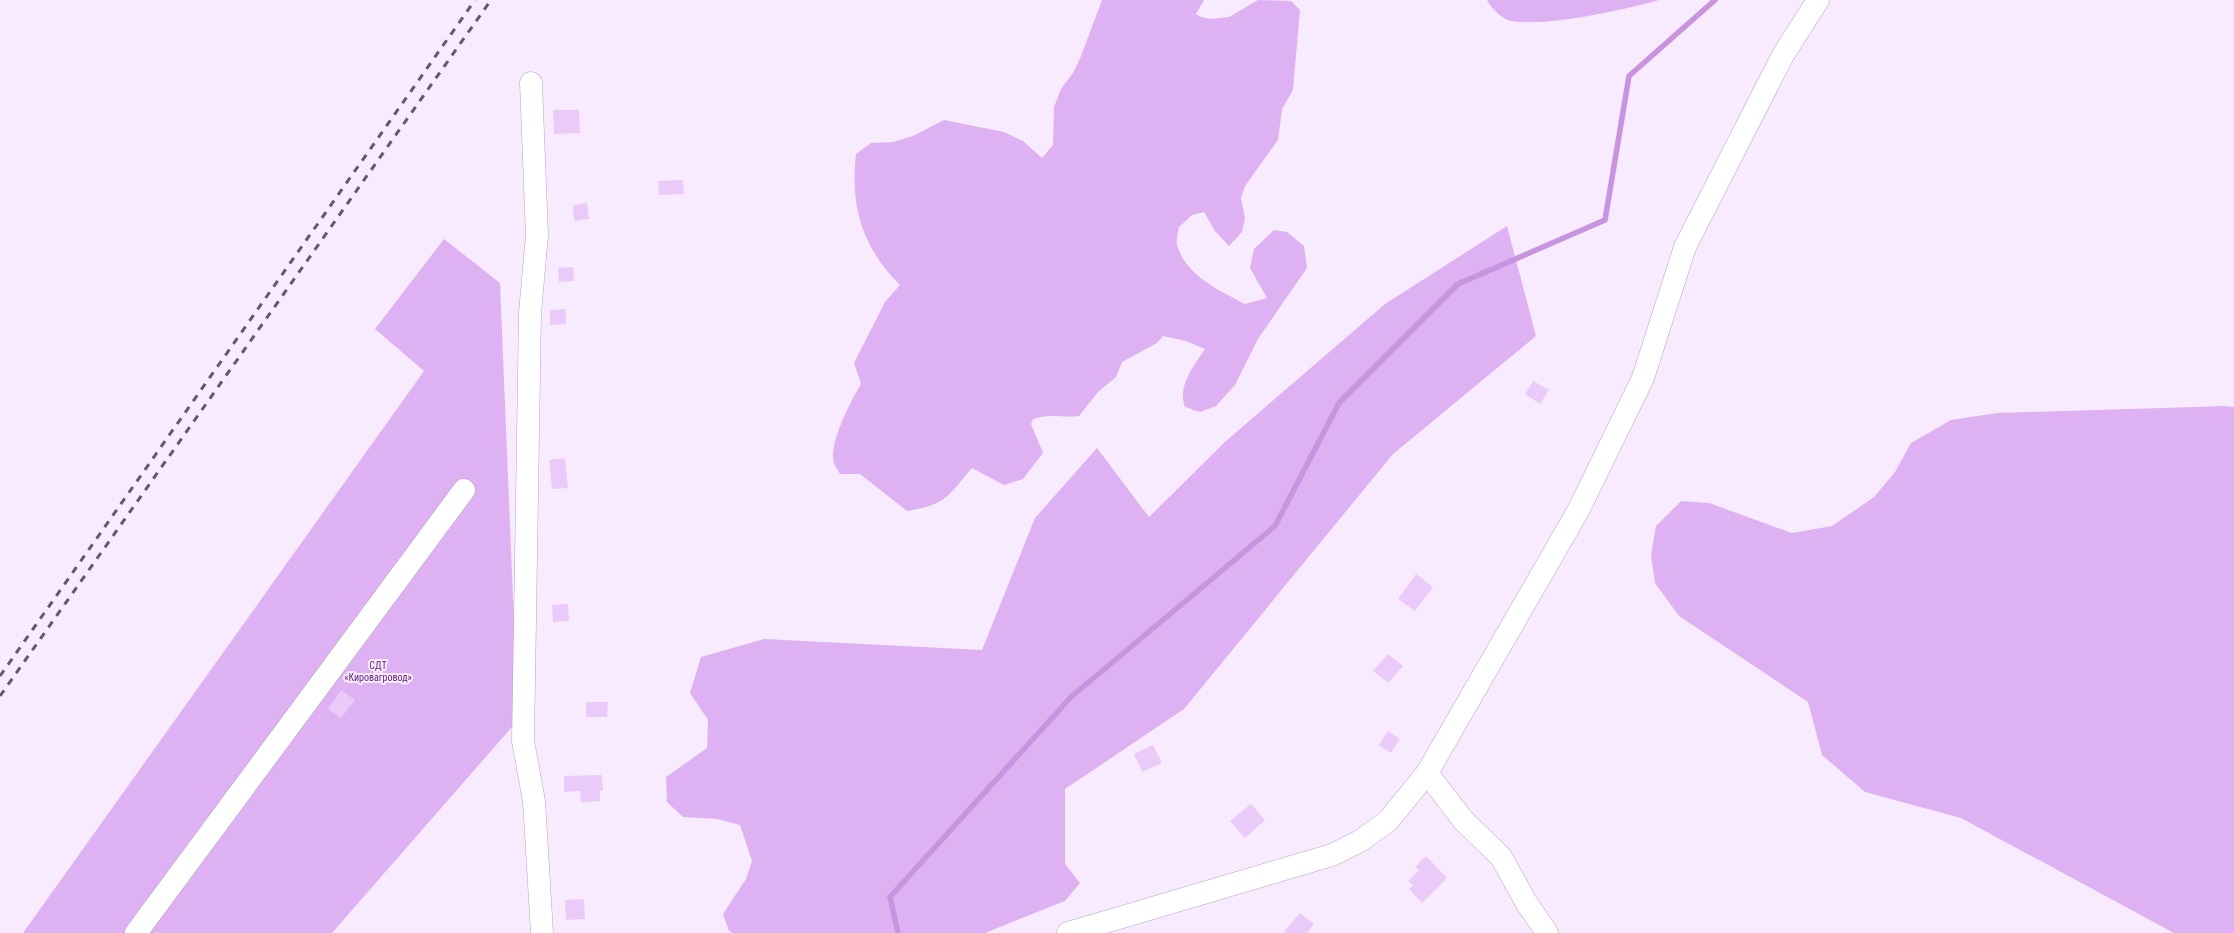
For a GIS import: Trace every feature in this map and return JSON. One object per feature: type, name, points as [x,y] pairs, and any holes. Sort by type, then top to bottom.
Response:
[{"type":"street","points":[[1068,933],[1332,855],[1360,841],[1388,821],[1427,773],[1578,511],[1642,378],[1685,248],[1783,55],[1818,0]]},
{"type":"street","points":[[531,83],[537,235],[530,313],[523,741],[534,801],[542,933]]},
{"type":"street","points":[[136,933],[464,490]]},
{"type":"street","points":[[1427,773],[1463,820],[1501,858],[1526,902],[1547,933]]},
{"type":"green space","points":[[1102,0],[1204,0],[1196,14],[1210,19],[1229,17],[1258,0],[1291,1],[1300,10],[1293,90],[1282,109],[1278,140],[1245,186],[1241,198],[1245,218],[1242,232],[1229,246],[1215,231],[1204,212],[1192,215],[1179,227],[1177,245],[1181,256],[1196,274],[1214,287],[1245,304],[1267,298],[1250,268],[1254,249],[1274,230],[1287,232],[1304,246],[1307,268],[1258,339],[1235,385],[1216,406],[1200,412],[1185,407],[1183,399],[1183,391],[1188,376],[1205,349],[1186,341],[1163,336],[1157,343],[1122,362],[1116,377],[1098,392],[1079,416],[1046,416],[1033,419],[1031,424],[1043,453],[1023,479],[1004,485],[972,468],[945,498],[930,506],[907,511],[860,474],[840,474],[834,463],[834,445],[837,434],[846,411],[861,384],[854,363],[885,302],[900,285],[876,256],[862,225],[857,209],[855,191],[856,154],[871,143],[893,142],[913,136],[944,120],[1004,132],[1023,141],[1042,158],[1053,145],[1054,107],[1061,89],[1073,73],[1081,56]]},
{"type":"green space","points":[[1487,0],[1659,0],[1564,20],[1527,22],[1512,21],[1501,16],[1491,7]]},
{"type":"green space","points":[[1507,226],[1536,336],[1393,454],[1184,709],[1065,789],[1065,864],[1080,883],[1065,901],[985,933],[733,933],[729,931],[723,914],[746,879],[752,861],[740,825],[717,819],[683,817],[667,802],[666,777],[707,748],[708,720],[690,693],[701,657],[764,639],[982,650],[1035,518],[1097,448],[1149,517],[1226,441],[1385,304]]},
{"type":"green space","name":"СДТ «Кировагровод»","points":[[444,239],[500,283],[518,720],[332,933],[23,933],[424,371],[375,329]]},
{"type":"green space","points":[[2226,406],[2234,407],[2234,933],[2174,933],[1961,818],[1865,792],[1822,755],[1808,702],[1679,616],[1655,583],[1651,555],[1656,526],[1681,501],[1709,503],[1792,533],[1832,526],[1874,497],[1895,472],[1911,443],[1951,420],[1997,413]]},
{"type":"building","points":[[553,110],[579,110],[580,133],[554,134]]},
{"type":"building","points":[[683,180],[684,194],[659,195],[658,181]]},
{"type":"building","points":[[587,203],[589,219],[574,221],[573,205]]},
{"type":"building","points":[[573,267],[574,281],[559,282],[558,268]]},
{"type":"building","points":[[566,309],[566,324],[550,325],[550,310]]},
{"type":"building","points":[[1533,381],[1549,390],[1540,404],[1525,394]]},
{"type":"building","points":[[565,458],[568,488],[552,489],[549,460]]},
{"type":"building","points":[[1416,574],[1433,587],[1415,611],[1398,599]]},
{"type":"building","points":[[568,604],[569,621],[553,622],[552,605]]},
{"type":"building","points":[[1388,654],[1403,666],[1388,683],[1373,671]]},
{"type":"building","points":[[341,690],[355,700],[341,718],[328,709]]},
{"type":"building","points":[[586,702],[608,702],[607,717],[586,717]]},
{"type":"building","points":[[1388,731],[1400,739],[1391,753],[1379,745]]},
{"type":"building","points":[[1153,745],[1162,763],[1142,772],[1134,754]]},
{"type":"building","points":[[602,775],[603,791],[600,791],[600,801],[581,802],[580,791],[564,792],[564,776]]},
{"type":"building","points":[[1251,804],[1265,820],[1245,838],[1230,821]]},
{"type":"building","points":[[1426,856],[1447,878],[1422,903],[1409,889],[1413,885],[1408,881],[1419,870],[1415,867]]},
{"type":"building","points":[[584,899],[585,919],[566,920],[565,900]]},
{"type":"building","points":[[1300,913],[1314,924],[1307,933],[1283,933]]},
{"type":"waterway","points":[[898,933],[890,897],[1071,697],[1275,526],[1339,403],[1458,284],[1605,220],[1629,76],[1715,0]]},
{"type":"railway","points":[[0,676],[475,0]]},
{"type":"railway","points":[[0,696],[491,0]]}]
